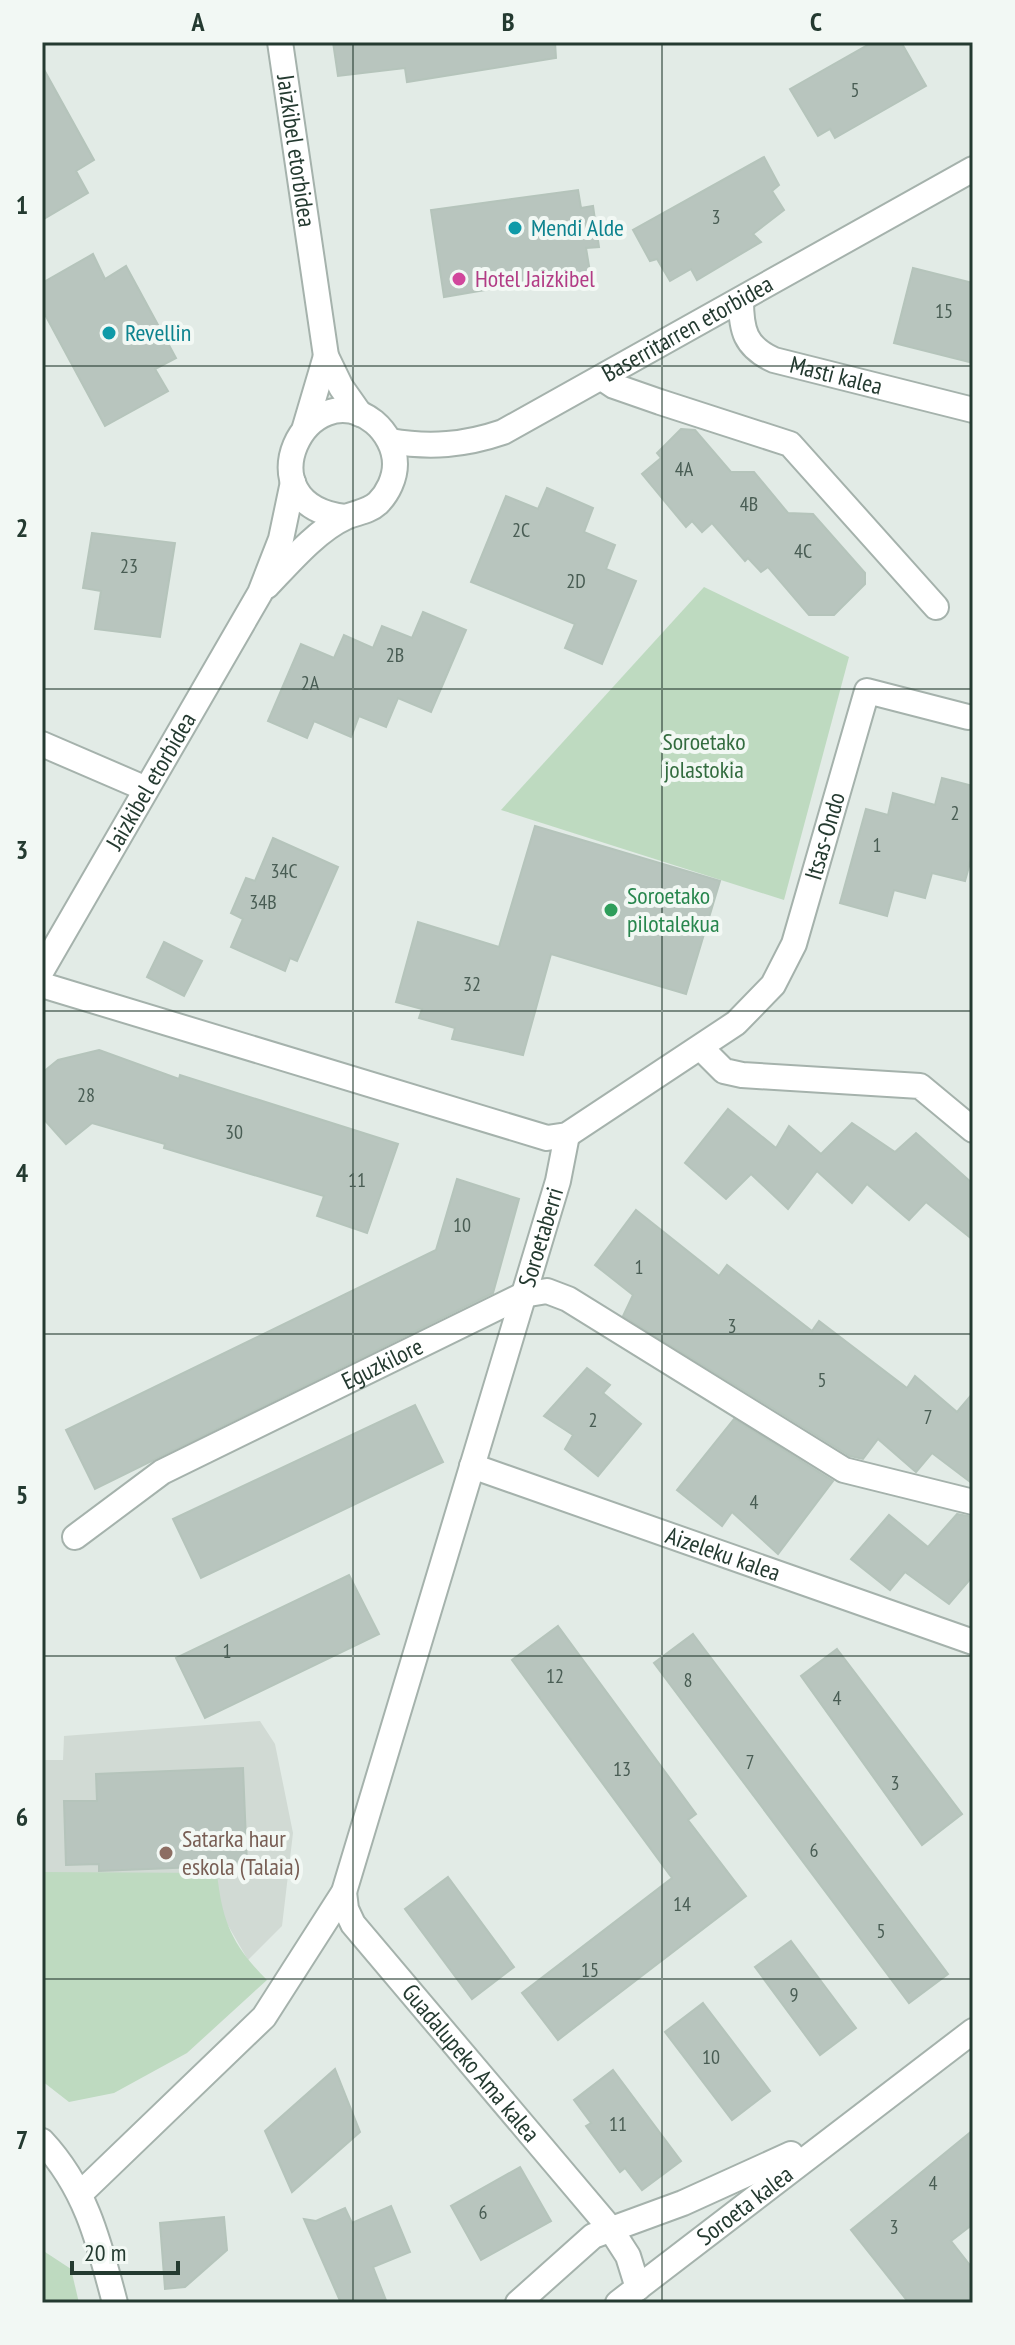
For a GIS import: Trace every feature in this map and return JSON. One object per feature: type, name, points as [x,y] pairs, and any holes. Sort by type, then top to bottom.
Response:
[{"type":"street","name":"Jaizkibel etorbidea","points":[[260,593],[301,553],[345,517],[370,510],[388,490],[395,466],[390,441],[372,420],[360,414],[341,387],[326,356],[280,42]]},
{"type":"street","name":"Baserritarren etorbidea","points":[[390,441],[436,446],[482,439],[524,421],[973,169]]},
{"type":"street","name":"Masti kalea","points":[[741,300],[745,339],[757,353],[774,360],[973,410]]},
{"type":"street","name":"Jaizkibel etorbidea","points":[[42,970],[144,788],[260,593],[281,539],[293,482],[292,447],[305,427],[326,356]]},
{"type":"street","points":[[602,378],[614,386],[790,444],[936,607]]},
{"type":"street","points":[[305,427],[330,413],[360,414]]},
{"type":"street","points":[[293,482],[313,508],[345,517]]},
{"type":"street","name":"Itsas-Ondo","points":[[701,1048],[736,1023],[773,985],[794,944],[867,691],[968,717]]},
{"type":"street","points":[[42,744],[144,788]]},
{"type":"street","points":[[42,985],[547,1138],[567,1135],[701,1048],[724,1071],[742,1075],[920,1086],[973,1130]]},
{"type":"street","name":"Soroetaberri","points":[[567,1135],[558,1181],[523,1295],[547,1291],[568,1299],[844,1470],[973,1502]]},
{"type":"street","points":[[81,2193],[264,2017],[344,1892],[523,1295]]},
{"type":"street","name":"Eguzkilore","points":[[75,1537],[162,1472],[523,1295]]},
{"type":"street","name":"Aizeleku kalea","points":[[470,1474],[973,1642]]},
{"type":"street","name":"Guadalupeko Ama kalea","points":[[344,1892],[346,1909],[353,1924],[610,2228]]},
{"type":"street","name":"Soroeta kalea","points":[[618,2303],[850,2122],[973,2031]]},
{"type":"street","name":"Soroeta kalea","points":[[518,2303],[572,2252],[610,2228],[683,2203],[754,2173],[850,2122]]},
{"type":"street","points":[[42,2141],[81,2193],[98,2236],[115,2303]]},
{"type":"street","points":[[610,2228],[628,2256],[638,2288]]},
{"type":"shaded area","name":"Satarka haur eskola (Talaia)","points":[[260,1721],[275,1744],[293,1833],[282,1926],[248,1960],[222,1915],[42,1875],[42,1760],[63,1760],[64,1736]]},
{"type":"green space","name":"Soroetako jolastokia","points":[[704,587],[849,657],[784,900],[501,810]]},
{"type":"green space","points":[[42,1872],[217,1873],[222,1905],[231,1931],[245,1955],[267,1980],[187,2053],[114,2093],[69,2102],[42,2081]]},
{"type":"green space","points":[[42,2250],[71,2269],[79,2303],[42,2303]]},
{"type":"building","points":[[333,42],[555,42],[556,58],[407,82],[405,68],[338,76]]},
{"type":"building","points":[[873,42],[901,42],[926,86],[835,138],[830,129],[818,136],[790,89]]},
{"type":"building","points":[[42,66],[94,160],[76,171],[88,193],[42,220]]},
{"type":"building","points":[[764,157],[779,185],[772,191],[784,210],[753,234],[761,242],[697,280],[691,269],[670,281],[657,259],[650,261],[633,230]]},
{"type":"building","name":"Mendi Alde","points":[[578,190],[581,208],[593,206],[599,247],[586,248],[590,272],[444,297],[431,210]]},
{"type":"building","name":"Revellin","points":[[93,254],[105,279],[126,266],[176,358],[155,369],[168,391],[105,426],[42,309],[42,283]]},
{"type":"building","points":[[913,268],[973,283],[973,363],[894,343]]},
{"type":"building","points":[[681,429],[695,430],[731,472],[754,472],[788,513],[813,514],[865,573],[865,584],[834,615],[809,615],[768,567],[761,572],[748,558],[745,561],[712,523],[702,532],[692,521],[686,527],[642,474],[661,458],[657,453]]},
{"type":"building","points":[[547,488],[593,508],[584,532],[615,545],[606,569],[636,581],[602,664],[565,648],[575,624],[471,582],[506,496],[538,509]]},
{"type":"building","points":[[92,533],[175,543],[160,637],[95,629],[101,591],[83,588]]},
{"type":"building","points":[[423,612],[466,630],[431,712],[398,698],[386,727],[359,716],[351,737],[314,721],[307,738],[268,721],[301,644],[334,658],[344,635],[373,648],[382,626],[412,638]]},
{"type":"building","points":[[942,778],[973,786],[973,852],[965,881],[932,873],[925,898],[894,890],[887,916],[840,903],[866,809],[888,815],[893,793],[935,805]]},
{"type":"building","name":"Soroetako pilotalekua","points":[[535,826],[720,881],[686,994],[551,954],[523,1055],[452,1039],[455,1028],[419,1018],[422,1009],[396,1002],[418,922],[499,947]]},
{"type":"building","points":[[273,838],[338,867],[297,961],[290,958],[285,971],[231,947],[243,919],[231,913],[246,878],[255,881]]},
{"type":"building","points":[[164,942],[202,961],[184,996],[147,977]]},
{"type":"building","points":[[99,1050],[179,1079],[180,1075],[398,1144],[367,1233],[317,1216],[324,1196],[164,1148],[165,1144],[92,1123],[66,1144],[42,1117],[42,1073],[58,1060]]},
{"type":"building","points":[[728,1109],[776,1148],[789,1126],[821,1154],[852,1123],[895,1152],[916,1133],[973,1184],[973,1240],[926,1202],[909,1220],[867,1184],[852,1203],[817,1171],[788,1209],[751,1174],[726,1199],[685,1163]]},
{"type":"building","points":[[457,1179],[519,1199],[493,1293],[95,1489],[66,1430],[436,1250]]},
{"type":"building","points":[[636,1210],[719,1276],[727,1265],[812,1331],[819,1321],[907,1388],[915,1376],[957,1412],[973,1393],[973,1484],[932,1453],[916,1472],[878,1439],[863,1459],[850,1456],[623,1316],[633,1295],[595,1265]]},
{"type":"building","points":[[587,1368],[610,1385],[603,1393],[641,1424],[598,1476],[565,1449],[573,1435],[544,1416]]},
{"type":"building","points":[[415,1405],[443,1462],[201,1578],[173,1519]]},
{"type":"building","points":[[734,1419],[833,1481],[778,1554],[732,1512],[722,1526],[677,1490]]},
{"type":"building","points":[[957,1514],[973,1517],[973,1576],[949,1604],[905,1572],[890,1590],[851,1559],[889,1515],[928,1547]]},
{"type":"building","points":[[349,1575],[379,1634],[205,1718],[176,1658]]},
{"type":"building","points":[[558,1626],[696,1814],[688,1820],[746,1896],[558,2040],[522,1993],[672,1878],[512,1660]]},
{"type":"building","points":[[693,1634],[948,1974],[909,2003],[654,1663]]},
{"type":"building","points":[[837,1649],[962,1814],[922,1845],[801,1676]]},
{"type":"building","points":[[243,1768],[247,1865],[99,1871],[99,1864],[66,1865],[64,1801],[97,1801],[96,1774]]},
{"type":"building","points":[[448,1877],[514,1967],[472,1999],[405,1909]]},
{"type":"building","points":[[791,1941],[856,2028],[820,2055],[755,1967]]},
{"type":"building","points":[[703,2003],[770,2091],[732,2120],[665,2032]]},
{"type":"building","points":[[335,2069],[360,2132],[292,2192],[265,2131]]},
{"type":"building","points":[[613,2070],[681,2161],[642,2190],[625,2168],[620,2172],[586,2126],[591,2123],[574,2100]]},
{"type":"building","points":[[973,2130],[973,2224],[951,2241],[973,2269],[973,2303],[909,2303],[851,2230]]},
{"type":"building","points":[[520,2167],[551,2221],[481,2260],[451,2206]]},
{"type":"building","points":[[391,2206],[410,2252],[373,2267],[387,2303],[341,2303],[304,2219],[316,2221],[345,2208],[352,2223]]},
{"type":"building","points":[[224,2217],[227,2250],[185,2287],[165,2289],[160,2223]]},
{"type":"place","name":"Mendi Alde","points":[[515,228]]},
{"type":"place","name":"Hotel Jaizkibel","points":[[459,279]]},
{"type":"place","name":"Revellin","points":[[109,333]]},
{"type":"place","name":"Soroetako pilotalekua","points":[[611,910]]},
{"type":"place","name":"Satarka haur eskola (Talaia)","points":[[166,1853]]}]
